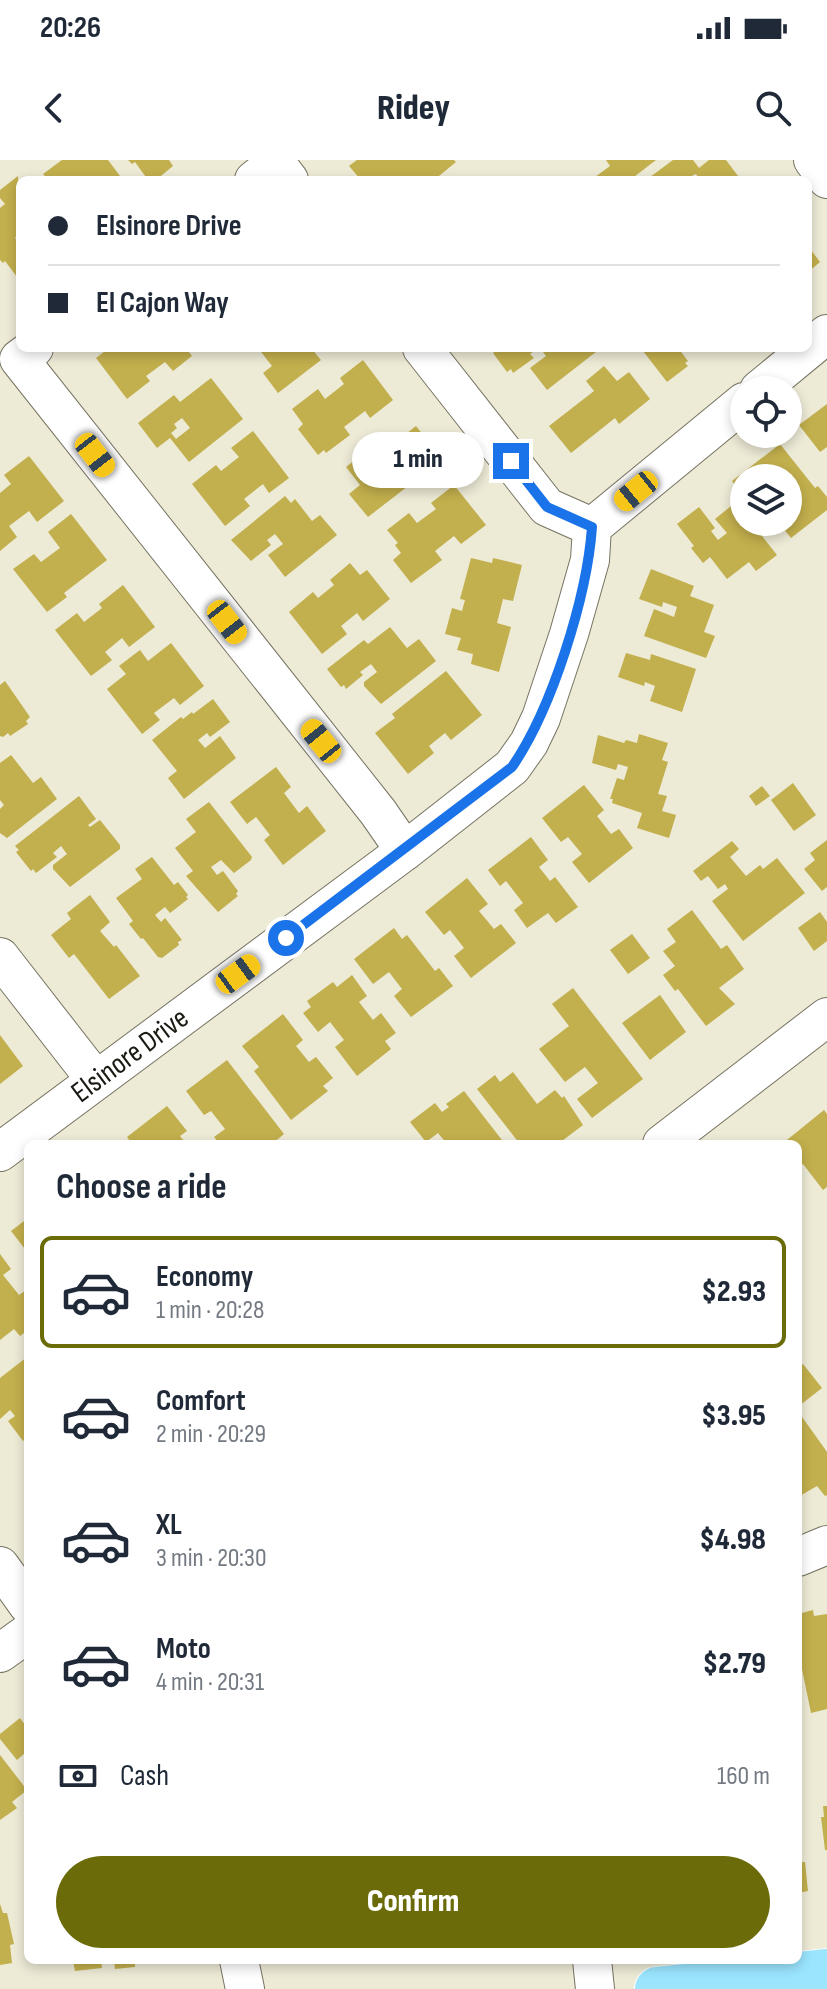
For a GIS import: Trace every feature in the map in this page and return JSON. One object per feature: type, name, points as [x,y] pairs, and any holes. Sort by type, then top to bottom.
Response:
[{"type":"main road","points":[[657,1989],[827,1971]]},
{"type":"street","points":[[813,160],[827,179]]},
{"type":"street","points":[[259,176],[276,163],[286,176]]},
{"type":"street","points":[[29,352],[19,359],[378,812],[405,851]]},
{"type":"street","points":[[425,352],[547,507],[592,527],[730,414]]},
{"type":"street","points":[[776,376],[805,352]]},
{"type":"street","name":"Elsinore Drive","points":[[0,1152],[405,851],[512,767],[529,743],[541,718],[569,634],[590,560],[592,527]]},
{"type":"street","points":[[0,957],[95,1079]]},
{"type":"street","points":[[667,1140],[827,1017]]},
{"type":"street","points":[[802,1555],[827,1545]]},
{"type":"street","points":[[0,1566],[24,1599]]},
{"type":"street","points":[[0,1653],[24,1636]]},
{"type":"street","points":[[240,1964],[245,1989]]},
{"type":"street","points":[[592,1964],[595,1989]]},
{"type":"building","points":[[62,160],[108,160],[120,176],[45,176],[43,174]]},
{"type":"building","points":[[128,160],[169,160],[173,166],[161,176],[145,176],[135,162],[132,164]]},
{"type":"building","points":[[357,160],[456,162],[439,176],[358,176],[349,166]]},
{"type":"building","points":[[606,160],[656,160],[635,176],[596,176],[610,166]]},
{"type":"building","points":[[673,160],[693,160],[699,168],[709,160],[726,160],[738,176],[696,174],[651,176]]},
{"type":"building","points":[[16,178],[16,276],[5,261],[0,260],[0,208],[5,204],[0,198],[0,190]]},
{"type":"building","points":[[812,251],[820,262],[812,269]]},
{"type":"building","points":[[104,352],[189,352],[192,356],[173,371],[165,362],[146,376],[150,381],[127,399],[96,358]]},
{"type":"building","points":[[261,352],[314,352],[321,360],[278,393],[263,373],[272,366]]},
{"type":"building","points":[[533,352],[530,354],[534,358],[513,373],[511,369],[507,372],[493,353]]},
{"type":"building","points":[[543,352],[596,352],[547,390],[530,368],[546,356]]},
{"type":"building","points":[[644,352],[681,352],[688,366],[667,382]]},
{"type":"building","points":[[363,360],[393,400],[370,418],[365,411],[344,427],[350,435],[326,453],[324,450],[318,455],[298,429],[303,424],[292,409],[318,389],[325,399],[344,384],[340,378]]},
{"type":"building","points":[[604,366],[617,381],[629,372],[650,399],[619,424],[615,418],[571,453],[549,426],[594,391],[586,381]]},
{"type":"building","points":[[211,378],[243,419],[189,462],[170,438],[157,448],[138,423],[174,395],[180,402]],"holes":[[[182,418],[190,428],[176,439],[171,433],[177,428],[174,424]]]},
{"type":"building","points":[[827,404],[827,447],[820,452],[802,429],[802,423]]},
{"type":"building","points":[[416,426],[439,455],[418,471],[421,476],[368,517],[349,494],[360,485],[346,467],[366,451],[373,460]]},
{"type":"building","points":[[253,431],[289,478],[269,493],[263,484],[244,499],[250,506],[225,526],[192,484],[216,465],[221,471],[239,457],[231,448]]},
{"type":"building","points":[[775,448],[783,448],[796,464],[754,464]]},
{"type":"building","points":[[29,456],[64,501],[37,522],[29,511],[9,526],[17,537],[0,551],[0,493],[11,484],[4,475]]},
{"type":"building","points":[[802,472],[827,497],[827,510],[802,529]]},
{"type":"building","points":[[454,485],[486,525],[461,544],[454,536],[435,551],[442,560],[411,583],[393,560],[401,553],[395,545],[398,543],[387,530],[409,513],[417,523],[436,509],[431,503]]},
{"type":"building","points":[[285,496],[291,503],[295,499],[312,521],[320,515],[337,535],[285,577],[268,555],[283,544],[275,534],[267,540],[271,545],[251,561],[231,540]]},
{"type":"building","points":[[699,507],[715,528],[711,531],[718,540],[727,533],[715,519],[730,507],[730,536],[762,536],[777,555],[756,571],[749,562],[727,579],[710,557],[703,563],[677,524]]},
{"type":"building","points":[[71,514],[107,560],[64,593],[67,597],[47,612],[13,569],[34,554],[41,562],[60,548],[48,532]]},
{"type":"building","points":[[471,558],[492,563],[493,558],[522,565],[513,601],[503,599],[497,623],[511,627],[499,672],[471,664],[473,654],[457,650],[461,638],[445,634],[452,608],[462,611],[465,600],[460,599]]},
{"type":"building","points":[[350,563],[360,575],[367,570],[390,599],[363,621],[357,613],[341,626],[347,634],[322,654],[289,612],[313,592],[318,598],[334,585],[330,580]]},
{"type":"building","points":[[651,569],[694,586],[690,596],[714,605],[704,632],[715,636],[706,658],[644,636],[654,609],[674,617],[677,607],[663,602],[662,607],[639,599]]},
{"type":"building","points":[[123,585],[155,627],[129,647],[122,638],[105,652],[112,660],[91,676],[55,630],[77,613],[84,622],[102,608],[99,604]]},
{"type":"building","points":[[390,627],[407,648],[419,639],[436,661],[381,704],[364,686],[364,682],[377,672],[371,664],[346,689],[327,669],[364,640],[368,644]]},
{"type":"building","points":[[171,643],[204,686],[180,705],[174,698],[154,713],[160,720],[142,734],[107,689],[126,674],[119,666],[140,650],[148,661]]},
{"type":"building","points":[[626,653],[650,660],[651,654],[696,669],[682,712],[650,701],[655,686],[645,682],[644,686],[618,677]]},
{"type":"building","points":[[446,671],[482,715],[451,740],[445,733],[429,746],[434,753],[408,774],[375,733],[395,718],[392,714]]},
{"type":"building","points":[[5,681],[30,717],[26,721],[28,724],[3,737],[0,736],[0,685]]},
{"type":"building","points":[[213,699],[230,722],[210,737],[207,733],[198,740],[205,748],[220,736],[236,758],[184,799],[168,778],[177,771],[152,740],[181,717],[183,719],[193,714]]},
{"type":"building","points":[[639,734],[668,743],[662,760],[668,762],[658,794],[667,796],[662,811],[676,815],[669,838],[637,828],[642,813],[612,803],[613,799],[610,799],[617,778],[624,780],[628,767],[618,764],[616,770],[592,763],[598,735],[624,743],[626,740],[637,743]]},
{"type":"building","points":[[11,755],[33,783],[41,777],[57,799],[7,838],[0,833],[0,809],[4,805],[0,800],[0,763]]},
{"type":"building","points":[[276,767],[291,787],[284,793],[299,813],[307,806],[326,831],[283,865],[264,840],[270,835],[256,817],[247,824],[230,802]]},
{"type":"building","points":[[793,783],[816,815],[794,831],[771,800]]},
{"type":"building","points":[[584,785],[604,810],[597,816],[611,834],[619,829],[633,848],[589,883],[572,862],[582,854],[568,837],[561,842],[542,818]]},
{"type":"building","points":[[762,786],[770,796],[756,806],[749,796]]},
{"type":"building","points":[[79,796],[96,819],[88,825],[90,827],[100,820],[120,849],[70,887],[53,869],[53,865],[67,854],[61,846],[53,853],[57,857],[36,873],[16,852],[19,850],[15,846]]},
{"type":"building","points":[[209,802],[252,857],[234,873],[221,860],[211,867],[217,875],[223,871],[238,891],[238,896],[218,912],[186,876],[193,871],[175,848],[196,832],[186,819]]},
{"type":"building","points":[[531,837],[548,860],[539,867],[550,881],[555,877],[578,907],[556,923],[548,913],[527,928],[514,910],[523,903],[506,881],[500,886],[488,870]]},
{"type":"building","points":[[827,840],[827,887],[822,891],[804,869],[815,860],[810,853]]},
{"type":"building","points":[[732,841],[739,849],[730,857],[746,876],[760,865],[763,869],[777,858],[805,893],[743,941],[712,901],[728,889],[725,884],[718,889],[708,876],[701,881],[693,871]]},
{"type":"building","points":[[152,857],[174,885],[178,882],[188,895],[188,899],[170,913],[165,907],[155,915],[161,922],[165,918],[182,940],[162,958],[129,924],[133,921],[116,898],[142,879],[135,869]]},
{"type":"building","points":[[467,878],[488,904],[479,911],[494,929],[501,924],[516,943],[471,978],[454,956],[464,948],[450,930],[444,935],[425,912]]},
{"type":"building","points":[[90,895],[110,922],[100,931],[114,947],[116,945],[140,976],[109,999],[74,954],[69,958],[51,935],[71,919],[67,913]]},
{"type":"building","points":[[692,910],[721,949],[727,945],[744,969],[719,988],[735,1004],[706,1026],[678,989],[675,991],[663,975],[675,966],[663,951],[676,942],[667,929]]},
{"type":"building","points":[[820,912],[827,922],[827,941],[814,951],[798,928]]},
{"type":"building","points":[[394,928],[402,939],[407,935],[435,971],[439,968],[453,986],[411,1017],[394,996],[402,989],[389,972],[373,984],[354,959]]},
{"type":"building","points":[[632,934],[650,958],[628,974],[610,950]]},
{"type":"building","points":[[352,975],[367,996],[359,1002],[373,1020],[381,1013],[396,1033],[385,1041],[391,1049],[357,1076],[335,1047],[344,1040],[330,1022],[318,1032],[303,1013],[311,1007],[307,1001],[333,982],[337,987]]},
{"type":"building","points":[[573,988],[643,1079],[592,1118],[577,1099],[598,1083],[585,1067],[565,1082],[539,1049],[569,1026],[552,1004]]},
{"type":"building","points":[[660,995],[686,1032],[650,1060],[622,1023]]},
{"type":"building","points":[[283,1014],[303,1040],[296,1046],[309,1062],[316,1057],[333,1078],[323,1086],[328,1091],[291,1120],[254,1071],[259,1067],[242,1046]]},
{"type":"building","points":[[0,1035],[23,1066],[0,1084]]},
{"type":"building","points":[[227,1060],[284,1134],[277,1140],[217,1140],[214,1137],[225,1129],[211,1111],[204,1115],[186,1091]]},
{"type":"building","points":[[513,1072],[537,1104],[555,1090],[562,1098],[564,1096],[583,1125],[563,1140],[517,1140],[477,1089],[495,1075],[500,1082]]},
{"type":"building","points":[[464,1091],[502,1140],[444,1140],[438,1133],[424,1140],[410,1122],[435,1103],[442,1112],[449,1107],[446,1104]]},
{"type":"building","points":[[167,1106],[187,1131],[180,1136],[183,1140],[129,1140],[127,1137]]},
{"type":"building","points":[[824,1110],[827,1114],[827,1187],[823,1190],[802,1165],[802,1140],[787,1140]]},
{"type":"building","points":[[24,1221],[24,1248],[11,1231]]},
{"type":"building","points":[[0,1254],[11,1269],[3,1275],[19,1295],[24,1291],[24,1333],[20,1336],[14,1329],[0,1340]]},
{"type":"building","points":[[24,1359],[23,1441],[8,1421],[15,1416],[10,1410],[0,1419],[0,1378]]},
{"type":"building","points":[[802,1365],[822,1388],[802,1404]]},
{"type":"building","points":[[802,1417],[827,1452],[827,1495],[817,1486],[802,1495]]},
{"type":"building","points":[[813,1610],[814,1616],[827,1614],[827,1709],[811,1713],[802,1669],[802,1613]]},
{"type":"building","points":[[20,1718],[24,1724],[24,1754],[17,1760],[0,1739],[0,1734]]},
{"type":"building","points":[[0,1755],[24,1786],[24,1792],[12,1802],[17,1808],[0,1820]]},
{"type":"building","points":[[823,1806],[827,1806],[827,1850],[821,1817],[824,1817]]},
{"type":"building","points":[[802,1862],[805,1862],[808,1891],[802,1892]]},
{"type":"building","points":[[0,1904],[3,1913],[7,1913],[14,1944],[10,1945],[12,1963],[0,1965]]},
{"type":"building","points":[[74,1964],[102,1964],[102,1968],[75,1971]]},
{"type":"building","points":[[114,1964],[135,1964],[135,1967],[115,1969]]},
{"type":"route","points":[[286,938],[405,851],[512,767],[529,743],[541,718],[590,560],[592,527],[547,507],[511,461]]}]
